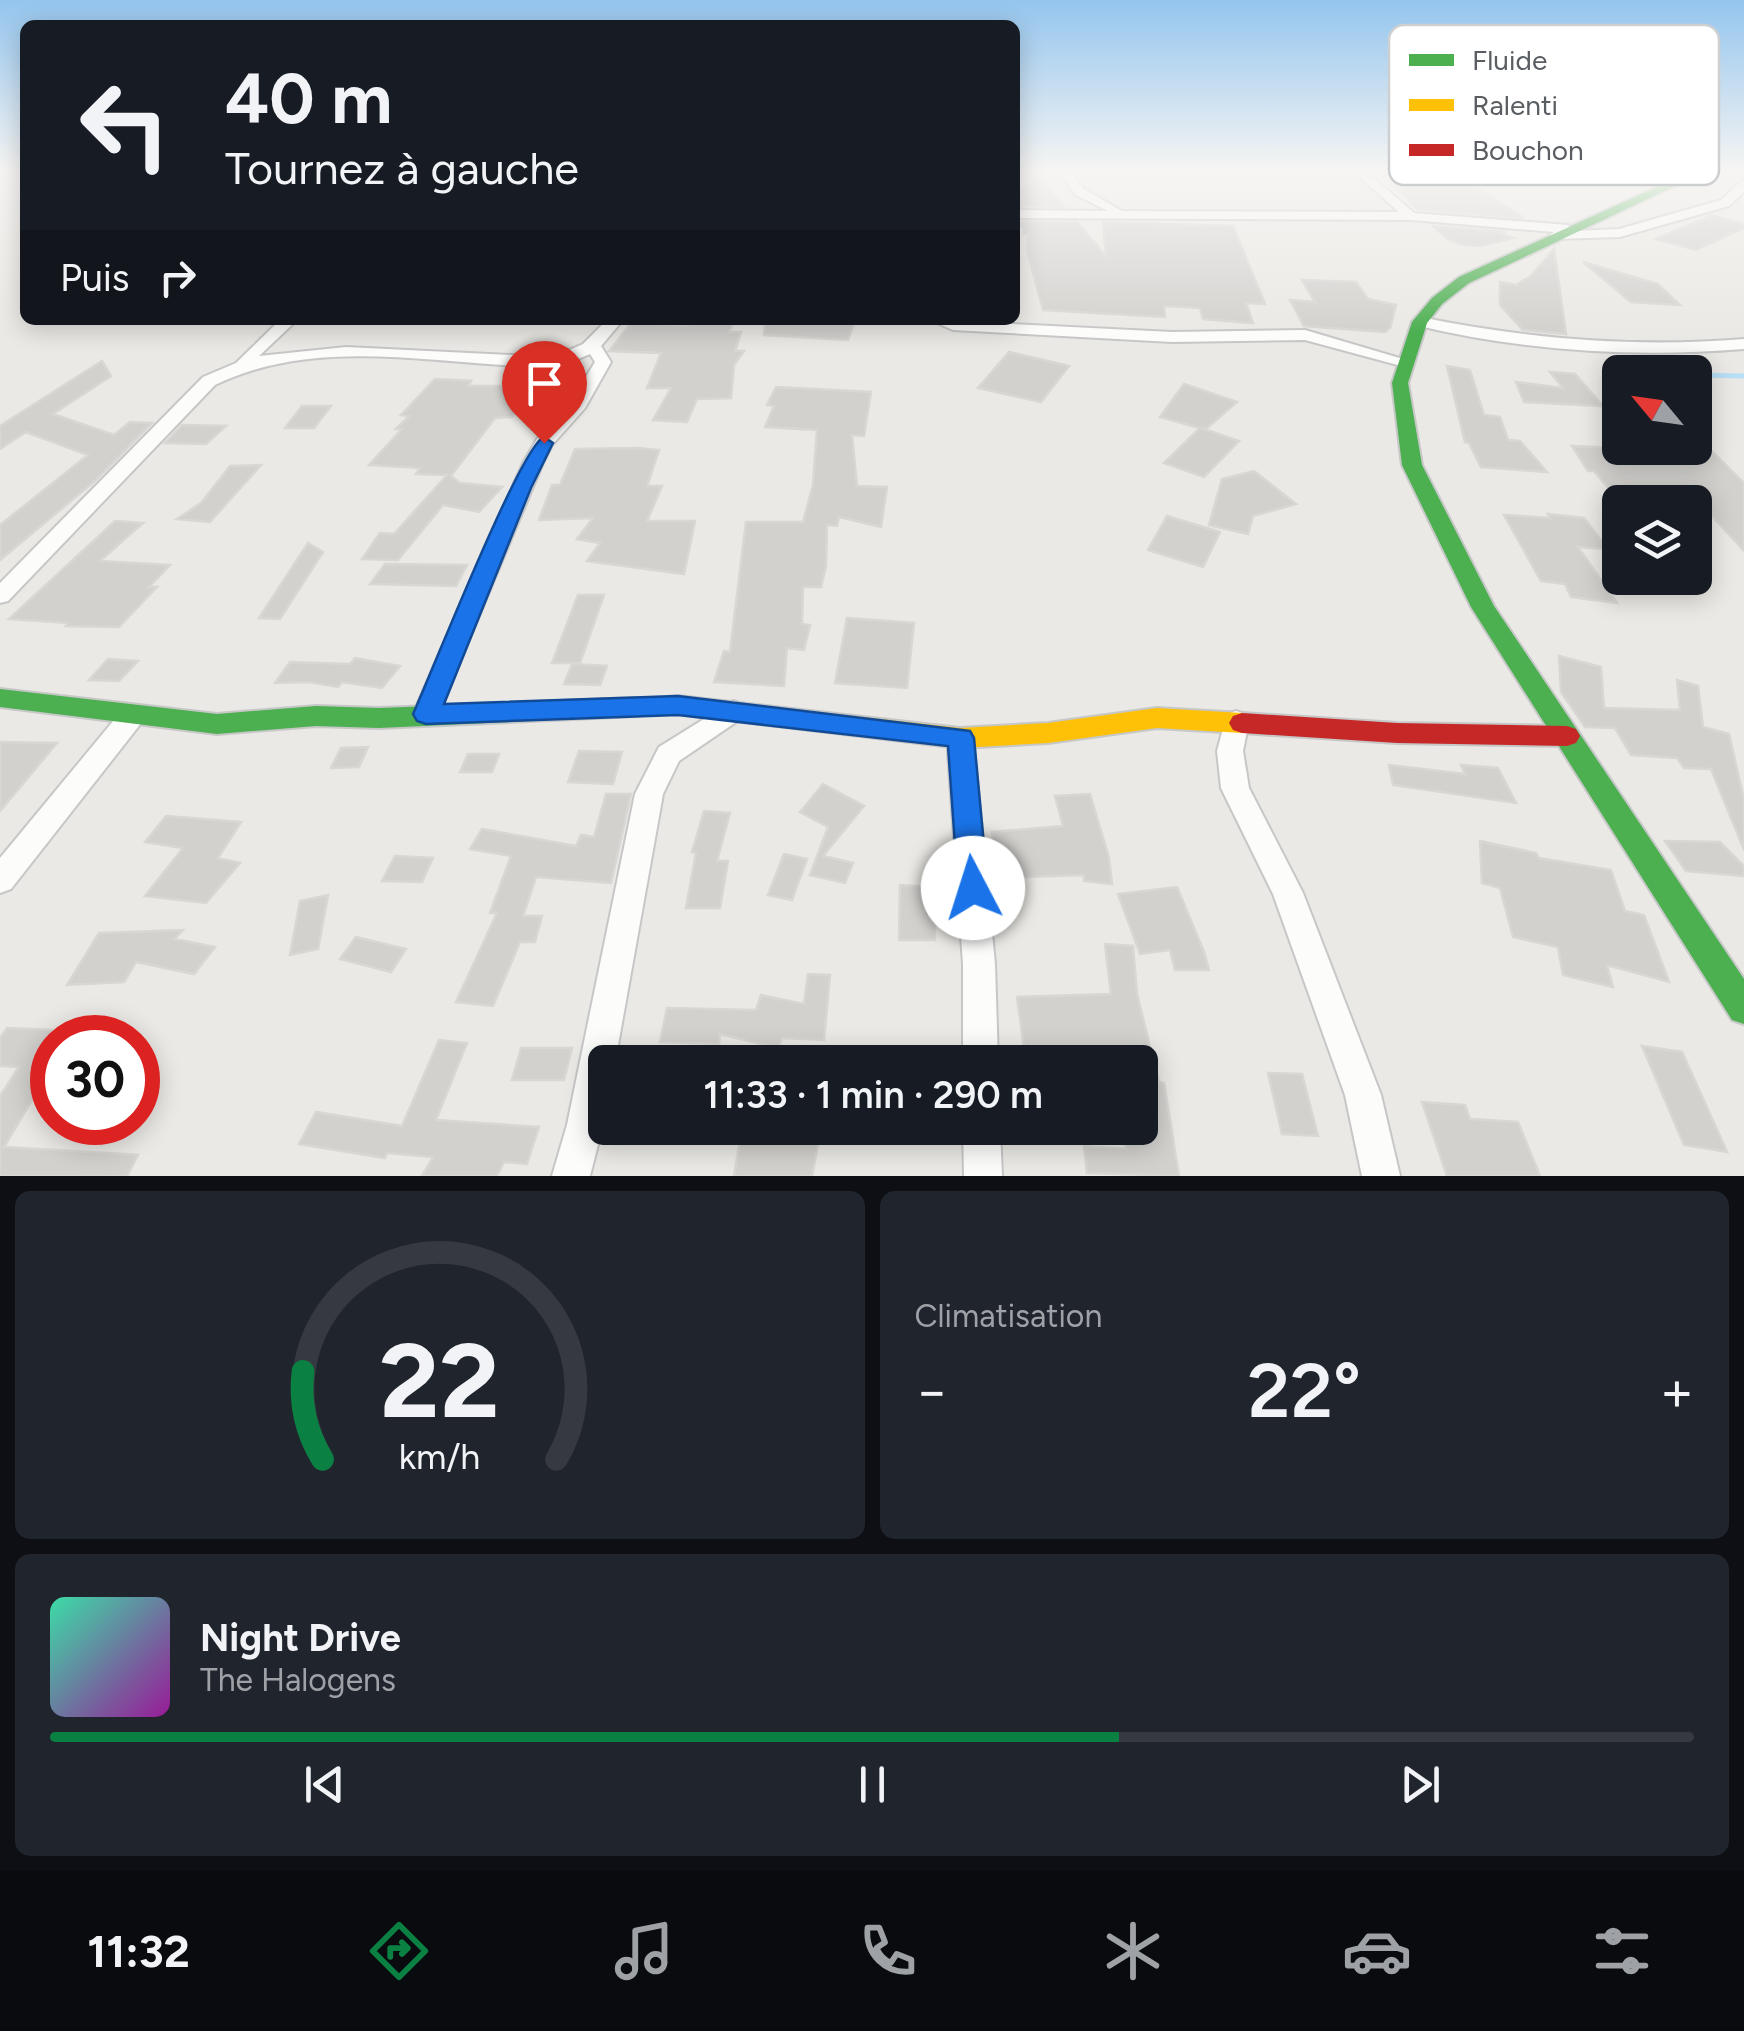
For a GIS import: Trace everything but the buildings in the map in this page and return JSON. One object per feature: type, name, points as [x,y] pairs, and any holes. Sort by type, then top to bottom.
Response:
[{"type":"street","points":[[1485,224],[1620,233],[1652,224]]},
{"type":"street","points":[[1581,224],[1464,280],[1437,301],[1420,322],[1400,383],[1412,465],[1484,607],[1744,1008]]},
{"type":"street","points":[[1420,322],[1513,342],[1646,350],[1744,344]]},
{"type":"street","points":[[0,596],[208,381],[241,365],[284,325]]},
{"type":"street","points":[[241,365],[337,354],[551,362],[593,346],[611,325]]},
{"type":"street","points":[[953,325],[1172,337],[1313,336],[1405,362]]},
{"type":"street","points":[[426,714],[533,463],[544,443],[576,408],[603,362],[593,346]]},
{"type":"street","points":[[0,698],[217,724],[316,716],[678,705],[960,738],[1048,733],[1156,718],[1397,733],[1567,736]]},
{"type":"street","points":[[571,1176],[585,1126],[649,794],[670,754],[733,711]]},
{"type":"street","points":[[0,880],[133,715]]},
{"type":"street","points":[[1236,722],[1230,751],[1235,788],[1288,893],[1364,1095],[1380,1176]]},
{"type":"street","points":[[960,738],[979,964],[981,1045]]},
{"type":"street","points":[[982,1145],[983,1176]]},
{"type":"waterway","points":[[1712,375],[1744,376]]},
{"type":"traffic: fast","points":[[1586,224],[1464,280],[1437,301],[1420,322],[1400,383],[1412,465],[1483,607],[1744,1008]]},
{"type":"traffic: fast","points":[[0,698],[217,724],[316,716],[379,718],[636,707]]},
{"type":"traffic: slow","points":[[636,707],[678,705],[960,738],[1048,733],[1157,718],[1242,723]]},
{"type":"traffic: jam","points":[[1242,723],[1397,733],[1567,736]]},
{"type":"route","points":[[544,443],[520,488],[426,714],[678,705],[960,738],[973,888]]}]
